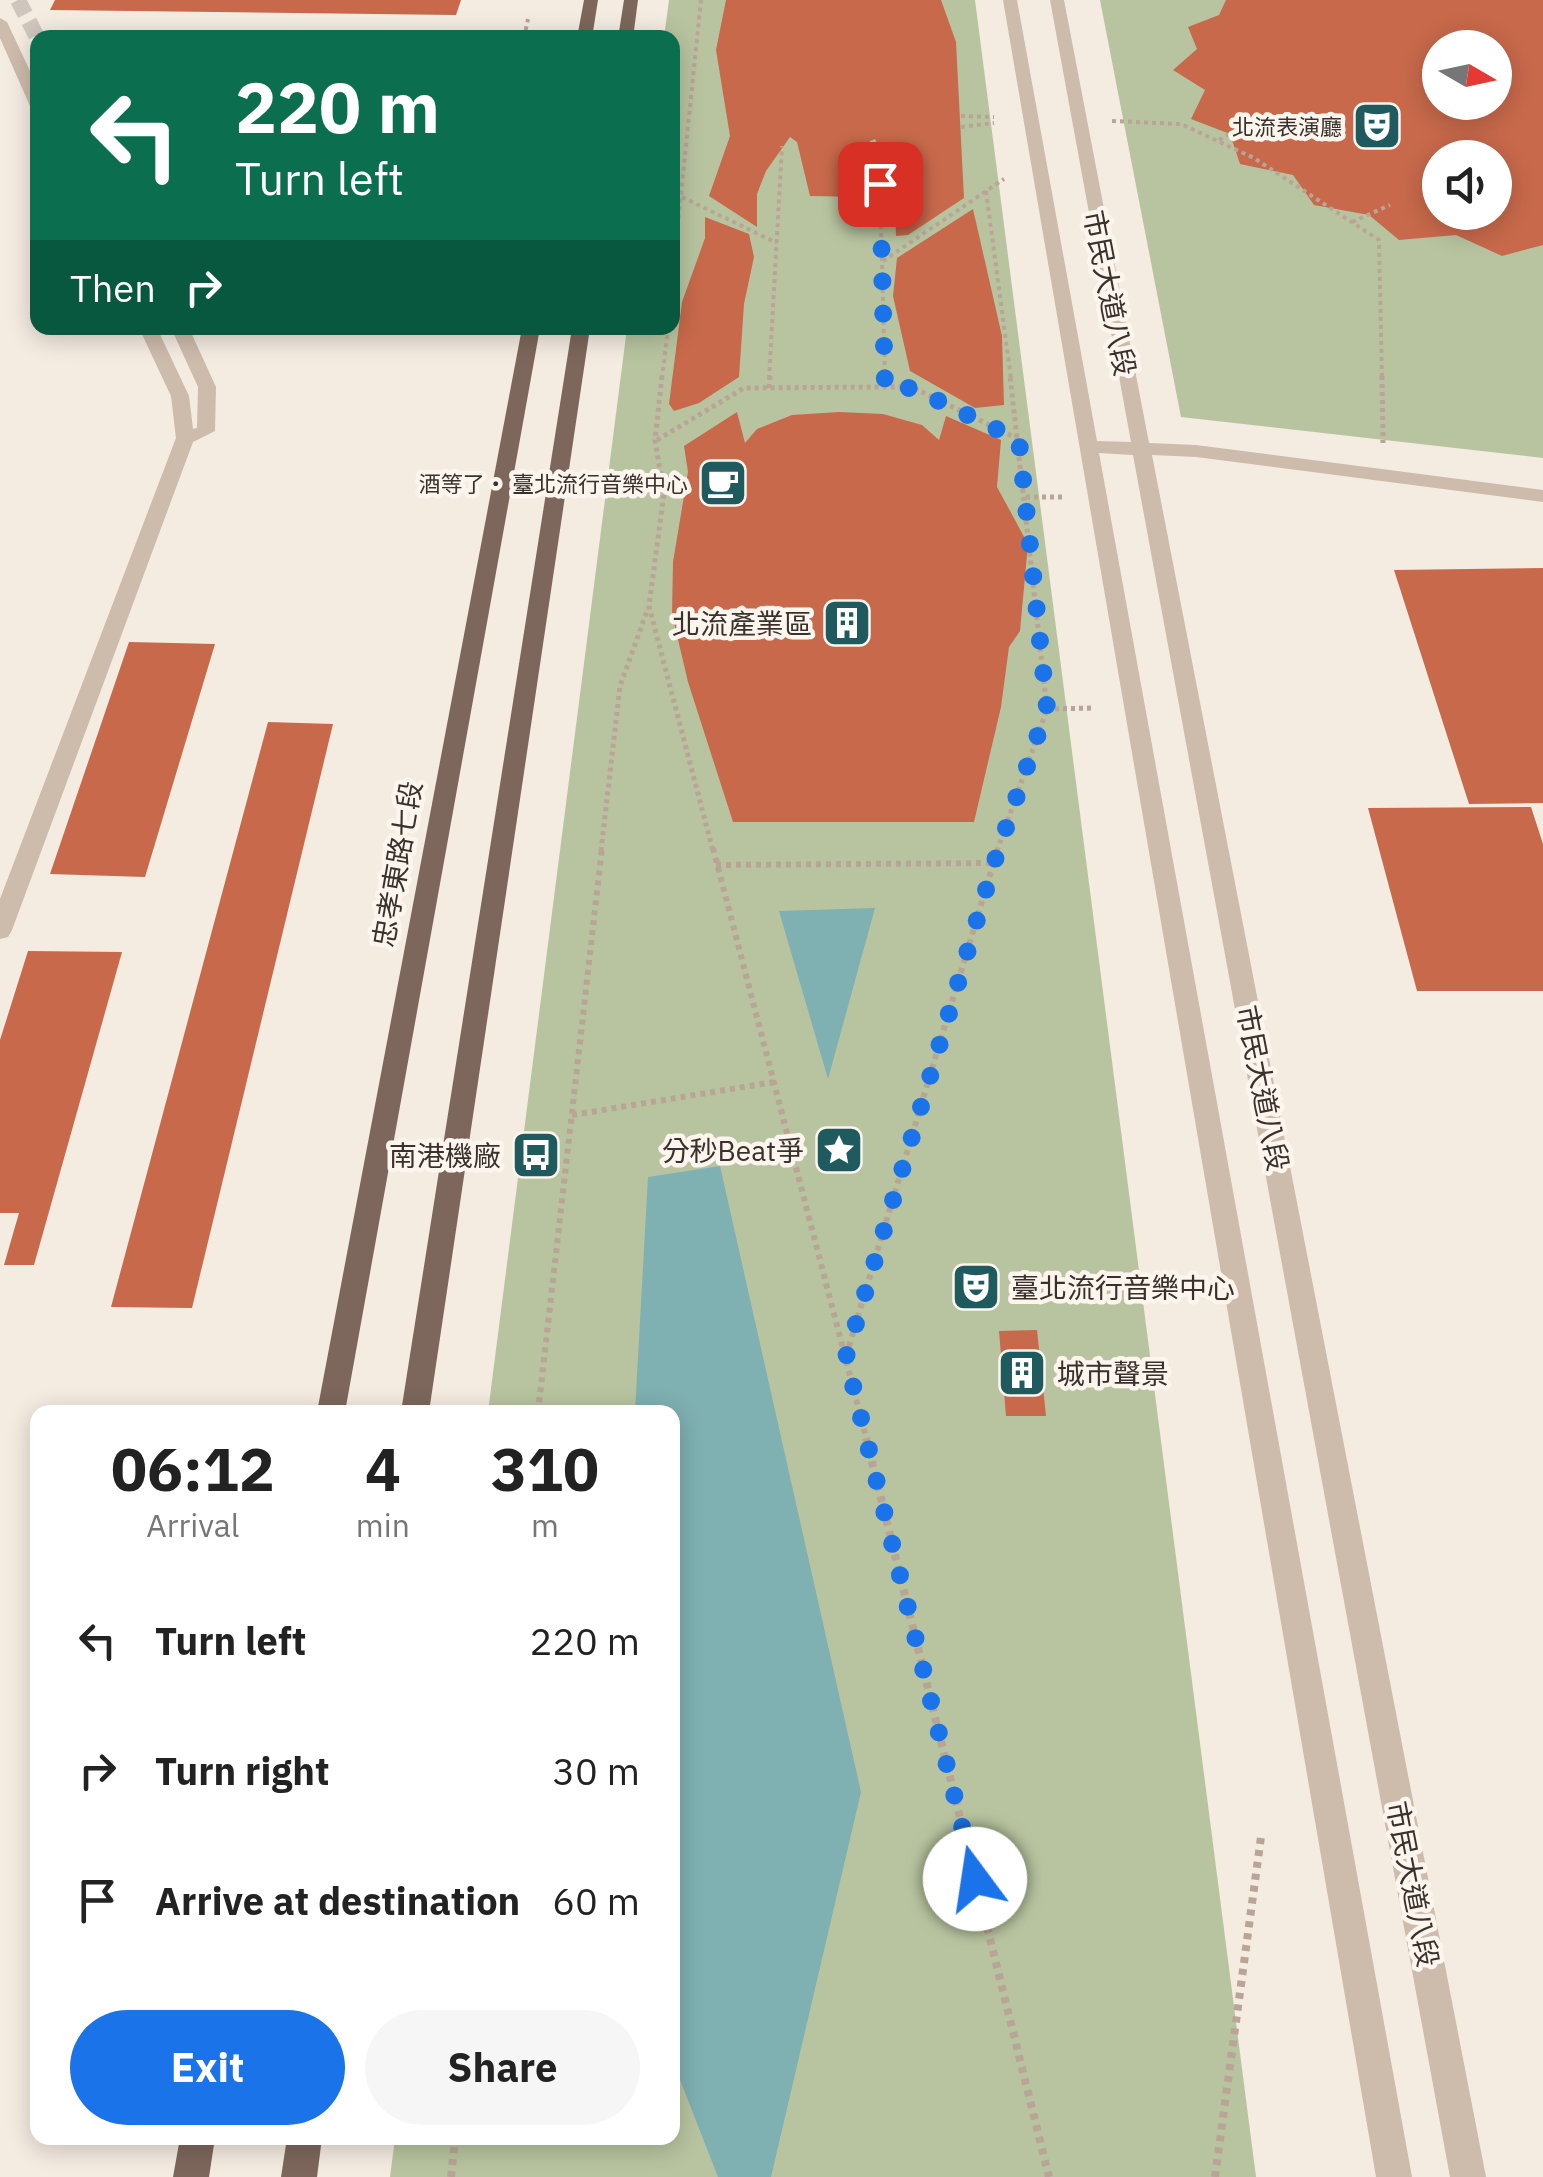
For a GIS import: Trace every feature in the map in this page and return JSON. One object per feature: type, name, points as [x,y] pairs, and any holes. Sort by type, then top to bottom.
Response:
[{"type":"main road","points":[[585,30],[591,0]]},
{"type":"main road","points":[[626,30],[631,0]]},
{"type":"main road","name":"忠孝東路七段","points":[[332,1405],[530,335]]},
{"type":"main road","points":[[416,1405],[580,335]]},
{"type":"main road","points":[[190,2177],[197,2145]]},
{"type":"main road","points":[[299,2177],[304,2145]]},
{"type":"street","name":"市民大道八段","points":[[1010,0],[1394,2177]]},
{"type":"street","name":"市民大道八段","points":[[1057,0],[1084,160],[1468,2177]]},
{"type":"street","points":[[0,22],[30,88]]},
{"type":"street","points":[[0,930],[172,466],[186,438],[180,396],[151,335]]},
{"type":"street","points":[[183,335],[207,387],[206,431],[186,438]]},
{"type":"street","points":[[1089,447],[1141,447],[1543,496]]},
{"type":"path","points":[[680,214],[701,0]]},
{"type":"path","points":[[526,30],[528,19]]},
{"type":"path","points":[[961,116],[996,120],[962,127]]},
{"type":"path","points":[[1108,121],[1181,124],[1254,158],[1379,240],[1383,448]]},
{"type":"path","points":[[1218,141],[1248,124]]},
{"type":"path","points":[[879,145],[885,387]]},
{"type":"path","points":[[769,388],[782,146]]},
{"type":"path","points":[[882,261],[1004,180]]},
{"type":"path","points":[[846,1357],[994,863],[1047,708],[1026,497],[986,192]]},
{"type":"path","points":[[682,197],[777,243]]},
{"type":"path","points":[[1352,222],[1390,205]]},
{"type":"path","points":[[1343,216],[1354,211]]},
{"type":"path","points":[[539,1405],[620,686],[649,606],[664,493],[655,441],[667,335]]},
{"type":"path","points":[[655,441],[744,388],[885,387],[912,388],[1019,440]]},
{"type":"path","points":[[1026,497],[1062,497]]},
{"type":"path","points":[[649,606],[846,1357],[1049,2177]]},
{"type":"path","points":[[1047,708],[1094,708]]},
{"type":"path","points":[[716,864],[994,863]]},
{"type":"path","points":[[572,1115],[774,1082]]},
{"type":"path","points":[[1215,2177],[1261,1837]]},
{"type":"path","points":[[451,2177],[455,2145]]},
{"type":"green space","points":[[669,0],[975,0],[1256,2177],[390,2177],[394,2145],[680,2145],[680,1405],[489,1405],[626,335],[680,335],[680,30],[665,30]]},
{"type":"green space","points":[[1100,0],[1543,0],[1543,458],[1181,417]]},
{"type":"water","points":[[875,908],[828,1079],[779,911]]},
{"type":"water","points":[[720,1166],[861,1792],[771,2177],[718,2177],[680,2080],[680,1405],[635,1405],[648,1177]]},
{"type":"building","points":[[55,0],[461,0],[456,15],[50,10]]},
{"type":"building","points":[[726,0],[941,0],[956,42],[964,198],[908,235],[896,236],[894,175],[875,139],[870,141],[861,197],[810,196],[797,142],[790,137],[766,171],[757,194],[757,227],[709,196],[730,136],[716,50]]},
{"type":"building","name":"北流表演廳","points":[[1226,0],[1543,0],[1543,245],[1502,256],[1456,235],[1399,240],[1369,215],[1314,205],[1293,175],[1240,164],[1230,134],[1191,119],[1205,90],[1173,70],[1197,49],[1188,27],[1219,15]]},
{"type":"building","points":[[973,209],[1002,336],[1004,405],[975,408],[910,371],[893,296],[897,258]]},
{"type":"building","points":[[705,217],[749,234],[754,257],[744,304],[739,377],[699,403],[674,411],[669,404],[682,302],[705,238]]},
{"type":"building","name":"北流產業區","points":[[737,412],[745,443],[757,429],[792,415],[839,412],[883,414],[922,425],[939,440],[946,416],[1001,440],[997,487],[1028,544],[1020,631],[1009,647],[1001,707],[974,822],[733,822],[688,682],[672,614],[673,562],[688,472],[684,446]]},
{"type":"building","points":[[1543,568],[1543,803],[1469,804],[1394,570]]},
{"type":"building","points":[[129,642],[215,644],[145,877],[50,874]]},
{"type":"building","points":[[268,722],[333,724],[192,1308],[111,1307]]},
{"type":"building","points":[[1531,807],[1543,844],[1543,991],[1417,991],[1368,808]]},
{"type":"building","points":[[28,951],[122,952],[34,1265],[4,1265],[19,1213],[0,1213],[0,1040]]},
{"type":"building","name":"城市聲景","points":[[1037,1330],[1046,1416],[1006,1416],[999,1331]]},
{"type":"tunnel","points":[[18,0],[33,30]]},
{"type":"place","name":"北流表演廳","points":[[1377,126]]},
{"type":"place","name":"酒等了・ 臺北流行音樂中心","points":[[723,483]]},
{"type":"place","name":"北流產業區","points":[[847,623]]},
{"type":"place","name":"分秒Beat爭","points":[[839,1150]]},
{"type":"place","name":"南港機廠","points":[[536,1155]]},
{"type":"place","name":"臺北流行音樂中心","points":[[976,1287]]},
{"type":"place","name":"城市聲景","points":[[1022,1373]]},
{"type":"route","points":[[880,184],[885,387],[912,388],[1019,440],[1047,708],[994,863],[846,1357],[975,1879]]}]
